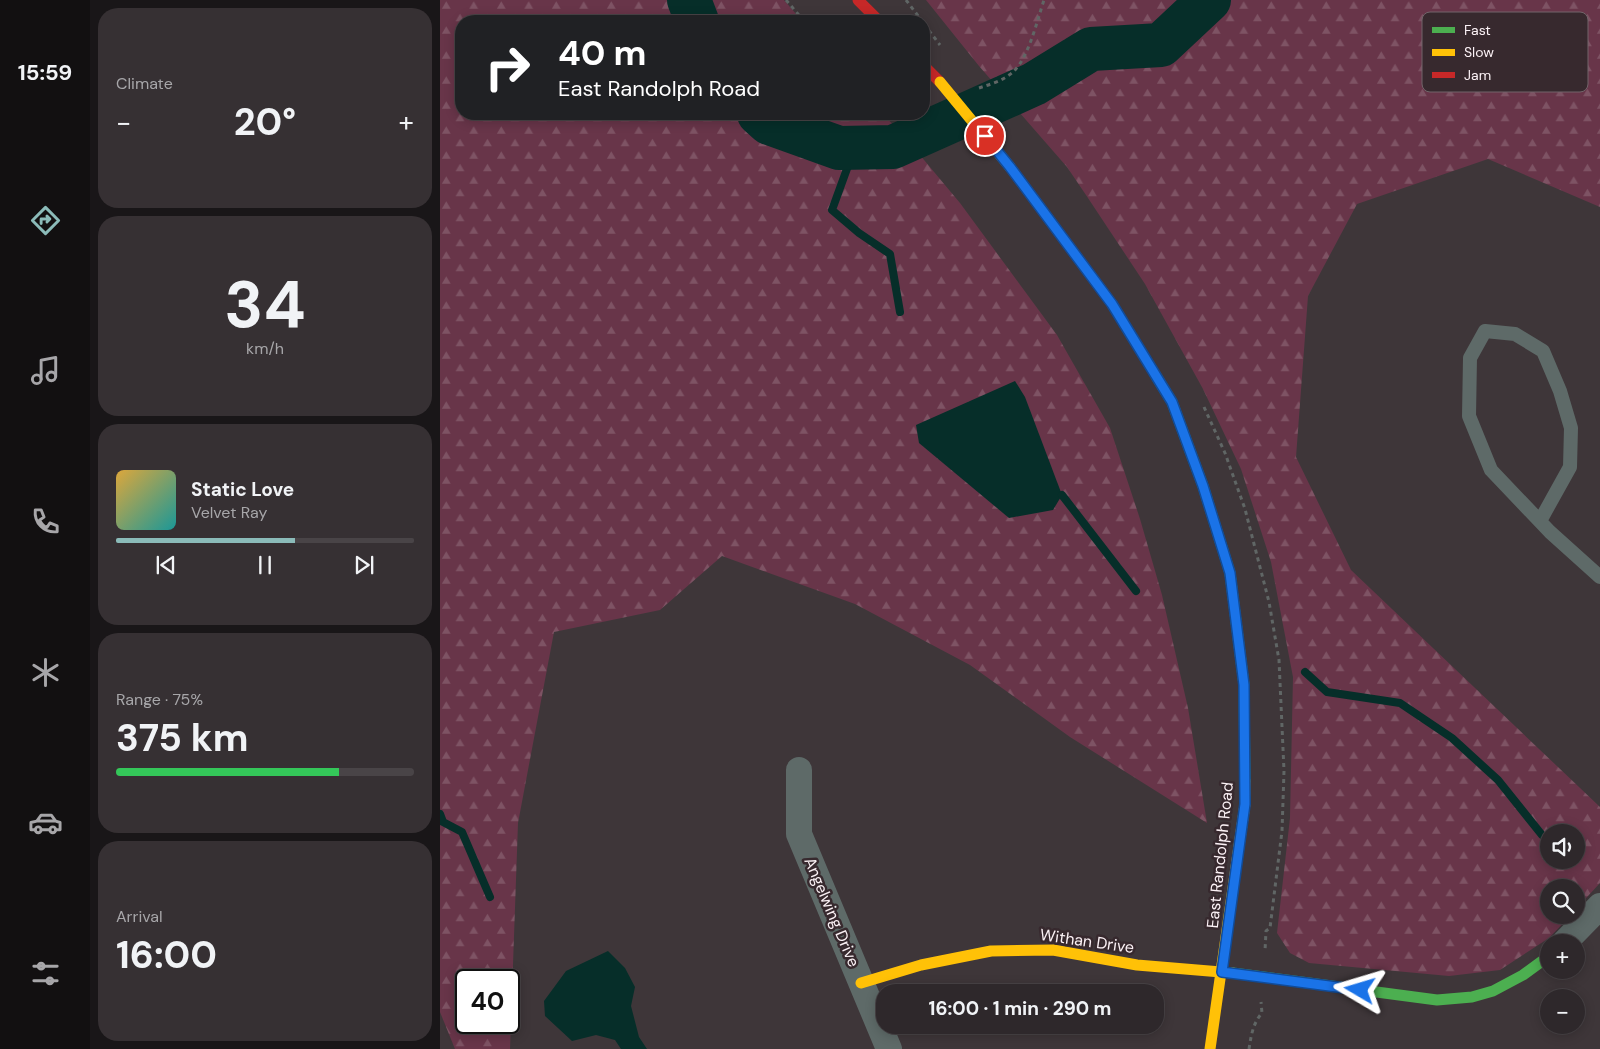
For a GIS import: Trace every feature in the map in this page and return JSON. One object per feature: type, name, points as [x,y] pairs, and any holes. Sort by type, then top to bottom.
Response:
[{"type":"main road","points":[[858,0],[873,15]]},
{"type":"main road","name":"East Randolph Road","points":[[930,72],[1010,167],[1112,304],[1172,402],[1203,486],[1230,573],[1244,685],[1245,804],[1210,1049]]},
{"type":"main road","name":"Withan Drive","points":[[861,983],[921,965],[991,951],[1053,950],[1137,964],[1222,972],[1437,1000],[1472,997],[1500,988],[1540,963]]},
{"type":"street","name":"Angelwing Drive","points":[[800,770],[799,834],[889,1049]]},
{"type":"street","points":[[1573,934],[1600,906]]},
{"type":"lane","points":[[1540,521],[1570,467],[1570,428],[1560,391],[1543,351],[1515,334],[1485,331],[1470,358],[1469,416],[1491,470],[1540,521],[1600,577]]},
{"type":"path","points":[[786,0],[799,15]]},
{"type":"path","points":[[906,0],[917,15]]},
{"type":"path","points":[[977,88],[992,84],[1014,72],[1023,59],[1044,0]]},
{"type":"green space","points":[[440,0],[784,0],[797,15],[455,15],[455,120],[889,120],[960,203],[1057,335],[1110,428],[1140,519],[1162,595],[1188,708],[1207,823],[1070,737],[970,665],[855,604],[722,556],[660,610],[554,632],[518,823],[513,969],[455,969],[455,1034],[511,1034],[510,1049],[455,1049],[440,1012]]},
{"type":"green space","points":[[926,0],[1600,0],[1600,207],[1488,159],[1357,204],[1308,296],[1296,457],[1351,570],[1600,807],[1600,883],[1585,899],[1585,879],[1540,879],[1540,924],[1562,924],[1553,934],[1540,934],[1540,944],[1500,970],[1449,976],[1309,963],[1290,953],[1277,933],[1290,818],[1293,677],[1271,562],[1241,469],[1203,389],[1145,284],[1067,167],[979,66]]},
{"type":"shaded area","points":[[1015,381],[1025,397],[1062,495],[1053,510],[1009,518],[919,443],[916,425]]},
{"type":"shaded area","points":[[608,951],[625,968],[635,987],[631,1006],[639,1037],[647,1049],[621,1049],[615,1040],[596,1035],[572,1041],[545,1016],[544,1001],[566,971]]},
{"type":"waterway","points":[[689,0],[695,15]]},
{"type":"waterway","points":[[766,120],[769,123],[839,148],[893,147],[1034,84],[1091,49],[1161,45],[1209,0]]},
{"type":"waterway","points":[[861,147],[848,166],[832,210],[859,233],[890,254],[900,312]]},
{"type":"waterway","points":[[1062,495],[1136,591]]},
{"type":"waterway","points":[[1305,672],[1327,692],[1400,703],[1452,738],[1498,780],[1540,832]]},
{"type":"waterway","points":[[440,814],[443,822],[462,832],[490,897]]},
{"type":"traffic: fast","points":[[1156,376],[1172,402],[1203,486],[1230,573],[1244,685],[1245,781]]},
{"type":"traffic: fast","points":[[1233,973],[1437,1000],[1472,997],[1493,991],[1523,975],[1540,963]]},
{"type":"traffic: slow","points":[[940,82],[1010,167]]},
{"type":"traffic: slow","points":[[1210,1049],[1245,804],[1245,781]]},
{"type":"traffic: slow","points":[[861,983],[921,965],[991,951],[1053,950],[1137,965],[1233,973]]},
{"type":"traffic: jam","points":[[858,0],[873,15]]},
{"type":"traffic: jam","points":[[930,72],[940,82]]},
{"type":"traffic: jam","points":[[1010,167],[1112,304],[1156,376]]},
{"type":"route","points":[[985,136],[1112,304],[1172,402],[1203,486],[1230,573],[1244,685],[1245,804],[1222,972],[1360,990]]}]
